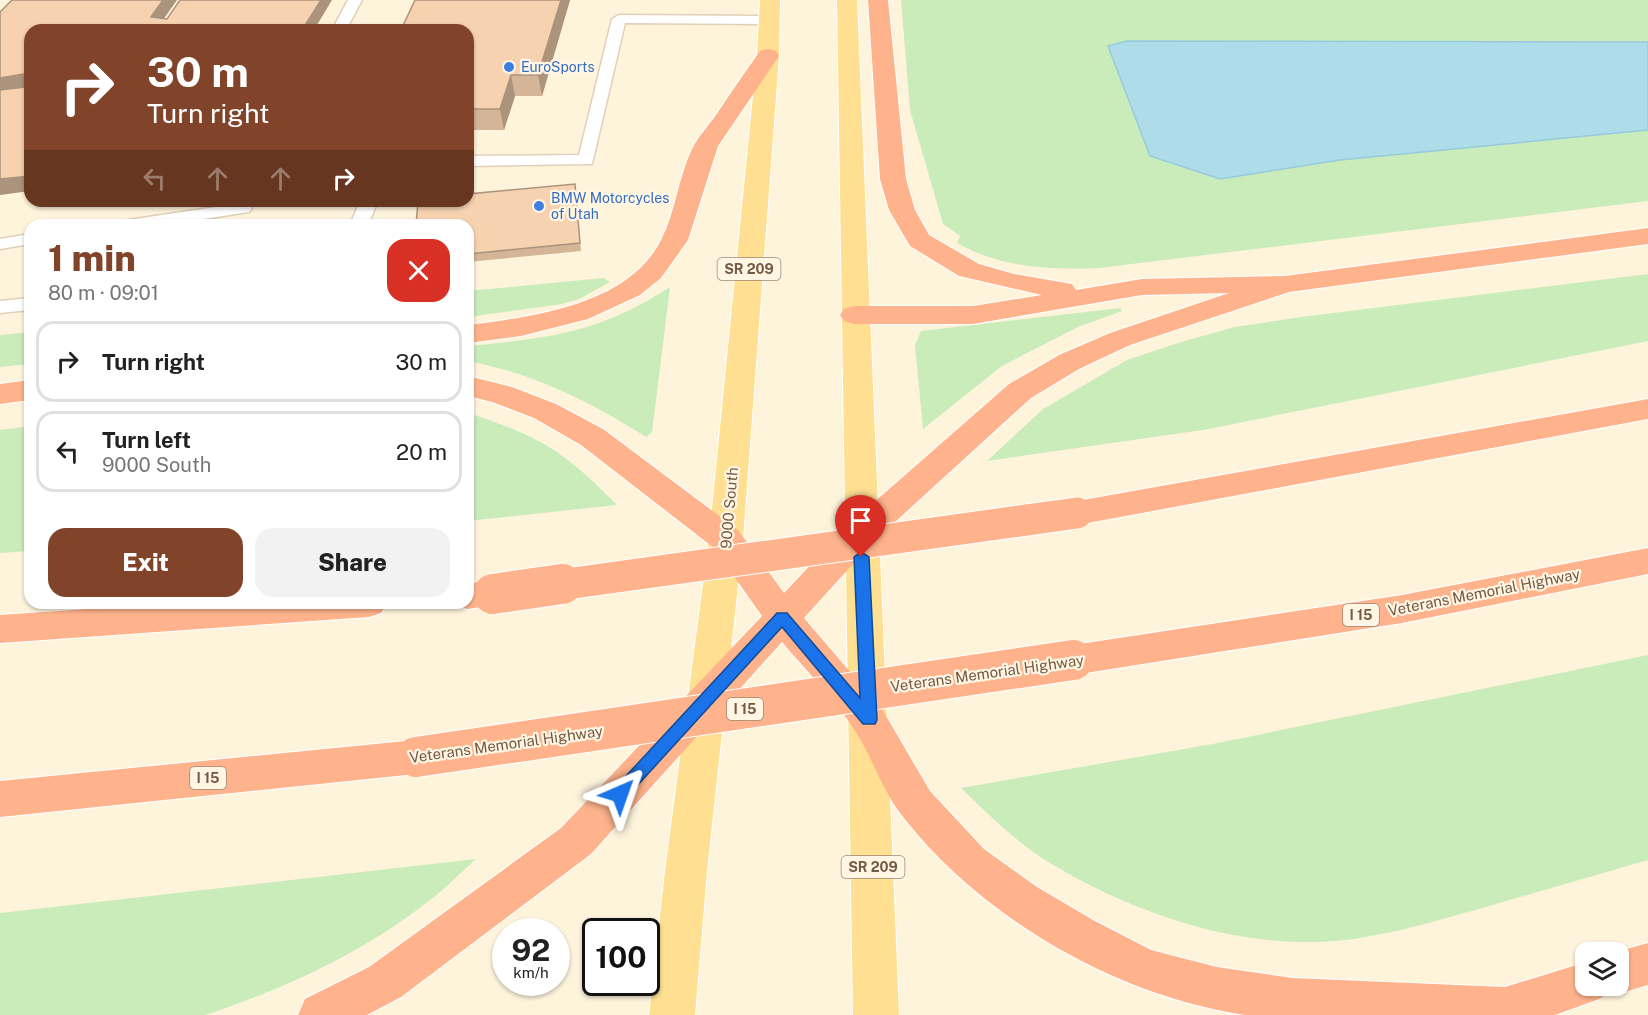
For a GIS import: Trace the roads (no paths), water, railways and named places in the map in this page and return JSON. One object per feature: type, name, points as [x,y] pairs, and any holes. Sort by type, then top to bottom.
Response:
[{"type":"highway","points":[[878,0],[893,179],[902,210],[919,240],[969,270],[1012,282],[1088,294]]},
{"type":"highway","points":[[474,333],[510,329],[560,318],[613,298],[647,278],[668,252],[687,209],[702,152],[768,56]]},
{"type":"highway","points":[[854,315],[973,315],[1088,294],[1142,287],[1285,284],[1648,236]]},
{"type":"highway","points":[[321,1015],[385,982],[576,841],[860,534],[1020,391],[1069,362],[1120,339],[1285,284]]},
{"type":"highway","points":[[474,387],[501,394],[545,411],[592,437],[726,539],[782,617],[869,720],[916,803],[969,862],[1022,901],[1144,969],[1217,989],[1293,1000],[1495,1011],[1575,986]]},
{"type":"highway","points":[[0,396],[24,394]]},
{"type":"highway","points":[[481,595],[1077,513],[1648,409]]},
{"type":"highway","name":"Veterans Memorial Highway","points":[[0,800],[416,757],[1402,609],[1648,561]]},
{"type":"highway","points":[[0,629],[284,609]]},
{"type":"highway","points":[[1629,970],[1648,964]]},
{"type":"main road","name":"SR 209","points":[[847,0],[860,534],[869,720],[876,1015]]},
{"type":"main road","name":"9000 South","points":[[672,1015],[686,871],[726,539],[768,56],[769,10]]},
{"type":"lane","points":[[342,24],[355,0]]},
{"type":"lane","points":[[474,161],[586,160],[619,19],[769,10]]},
{"type":"lane","points":[[163,219],[233,207]]},
{"type":"lane","points":[[0,244],[24,241]]},
{"type":"lane","points":[[0,307],[24,305]]},
{"type":"water","points":[[1127,41],[1648,42],[1648,130],[1340,160],[1220,179],[1150,156],[1108,46]]},
{"type":"place","name":"EuroSports","points":[[509,67]]},
{"type":"place","name":"BMW Motorcycles of Utah","points":[[539,206]]}]
